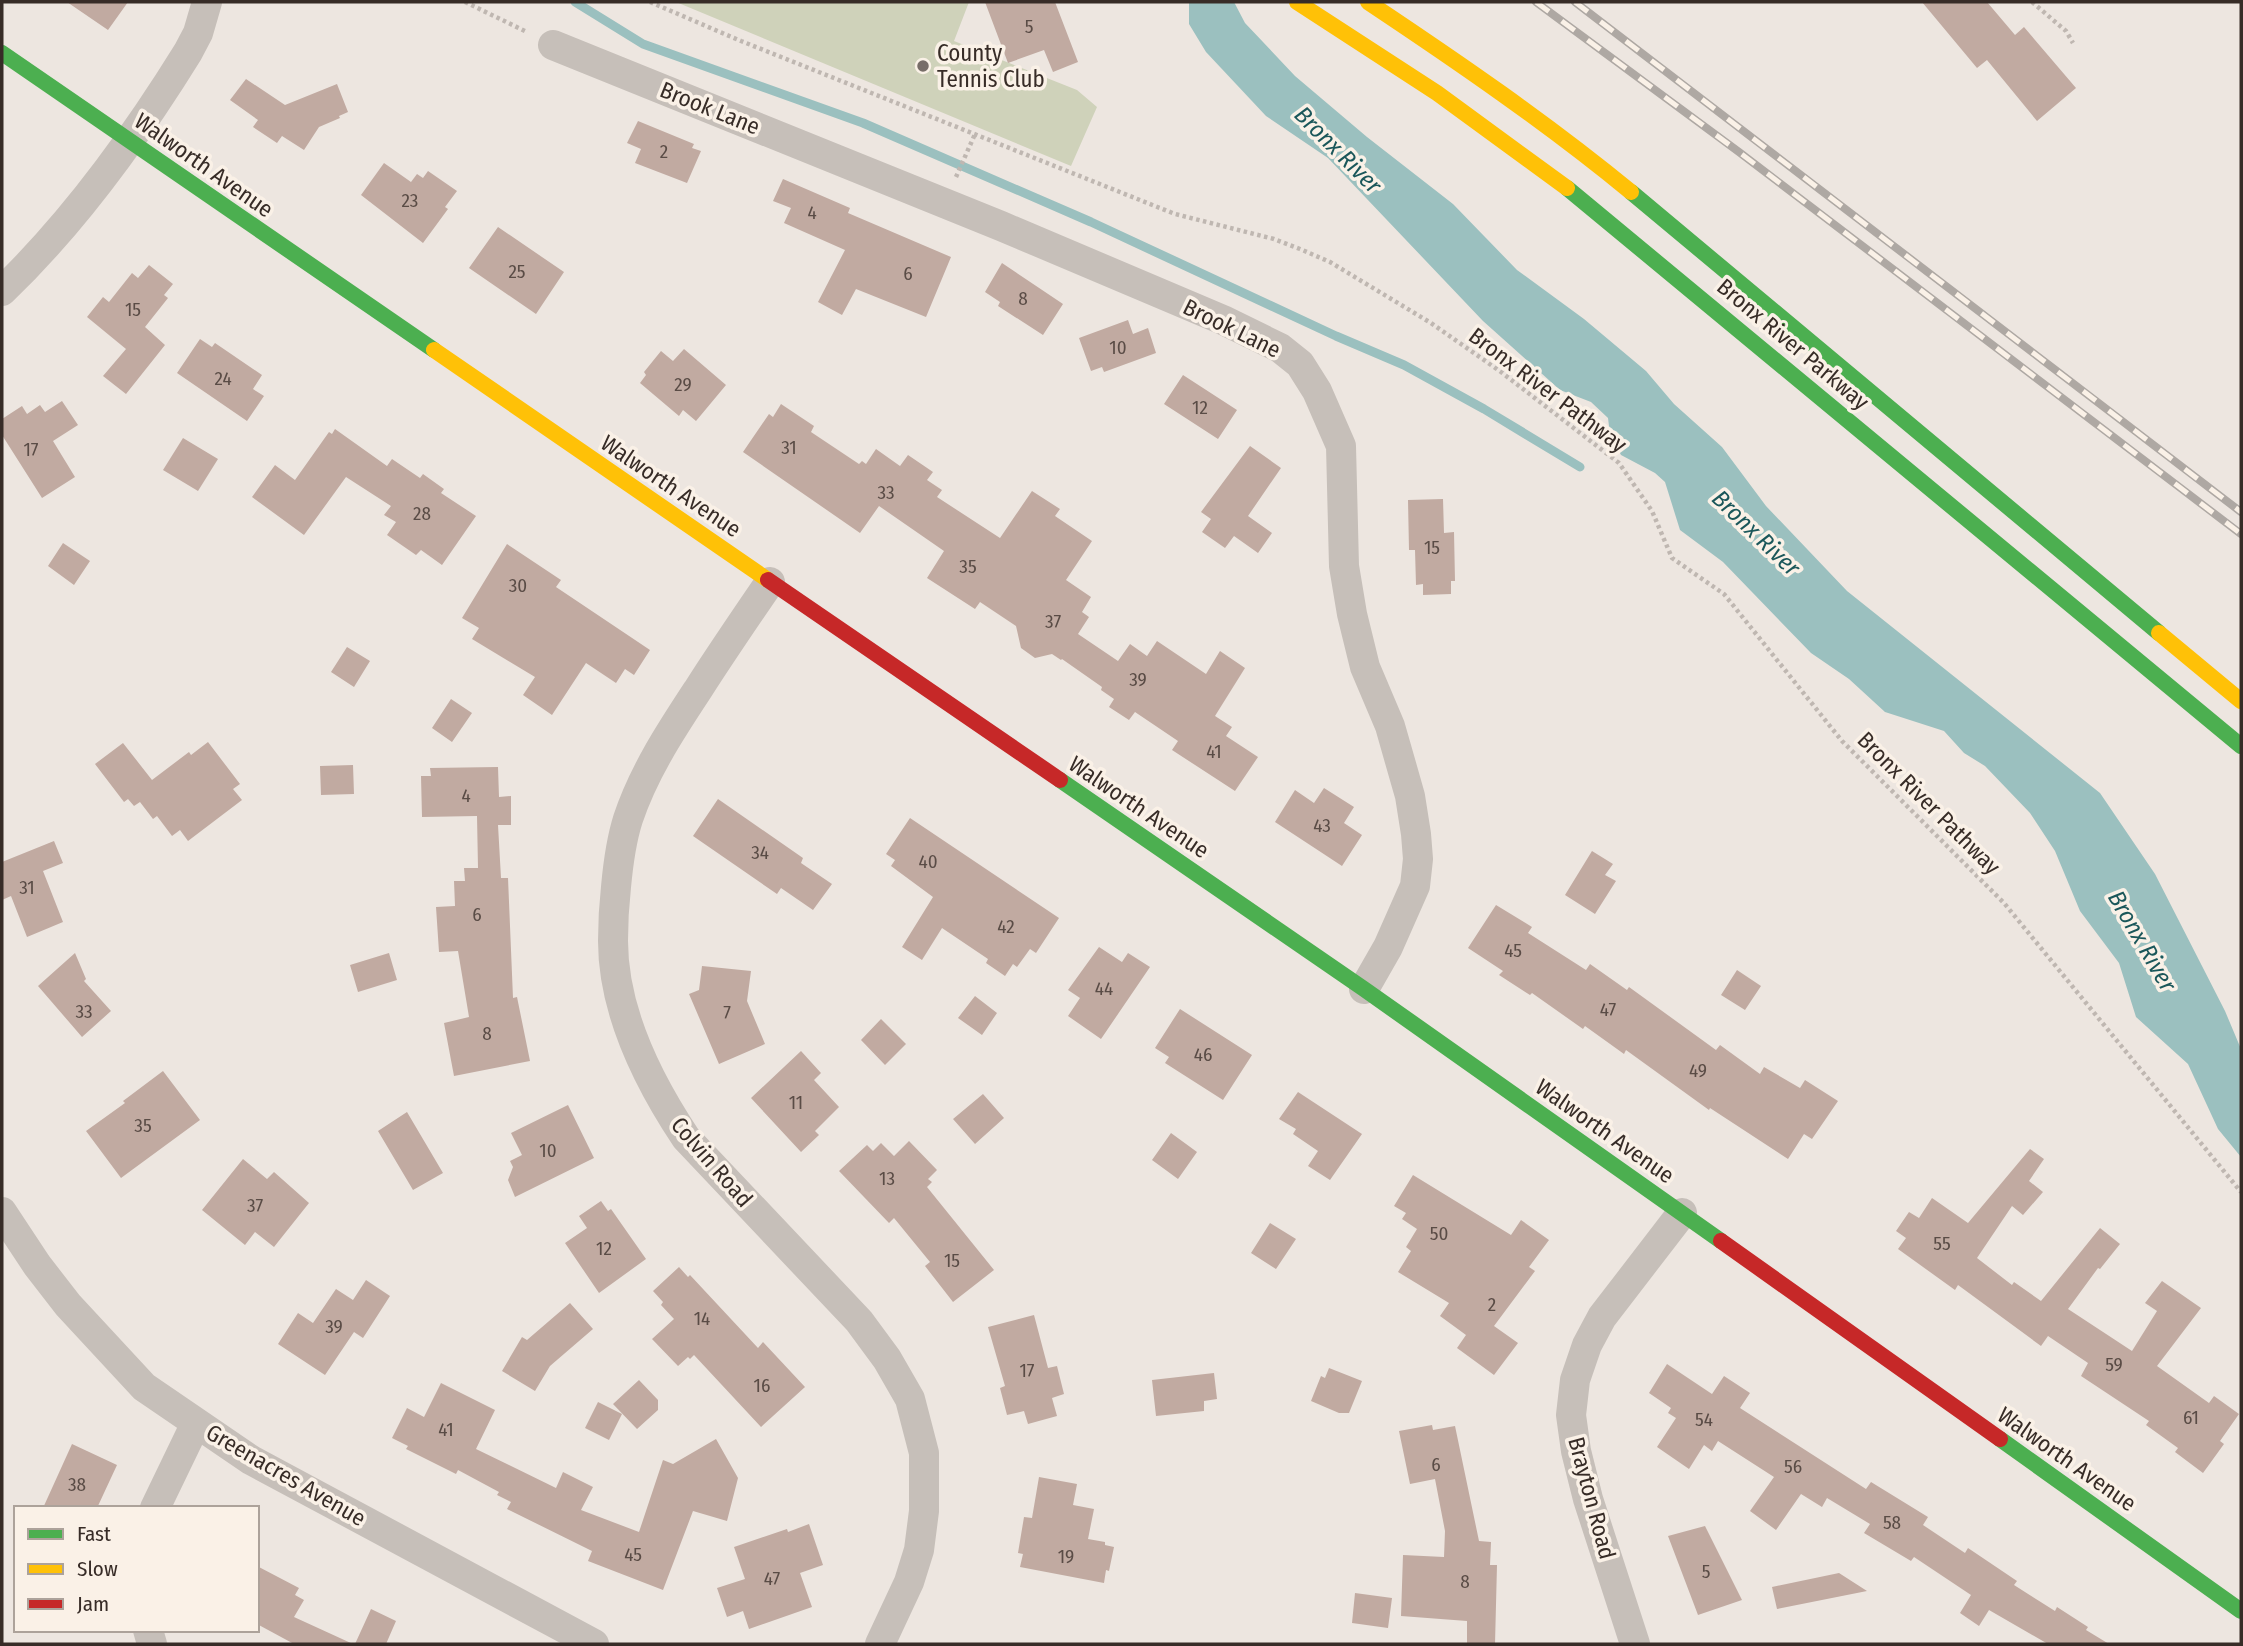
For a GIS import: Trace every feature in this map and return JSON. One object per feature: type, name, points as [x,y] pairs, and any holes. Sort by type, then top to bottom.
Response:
[{"type":"main road","name":"Bronx River Parkway","points":[[1297,2],[1446,100],[1574,193],[2241,746]]},
{"type":"main road","name":"Bronx River Parkway","points":[[1368,2],[1453,58],[1582,152],[1720,264],[2241,701]]},
{"type":"main road","name":"Walworth Avenue","points":[[2,53],[1364,989],[2241,1611]]},
{"type":"street","points":[[2,291],[81,207],[188,52],[198,33],[206,2]]},
{"type":"street","name":"Brook Lane","points":[[553,45],[990,222],[1223,320],[1280,348],[1300,364],[1322,400],[1341,446],[1343,566],[1352,614],[1366,667],[1390,726],[1410,796],[1416,835],[1418,859],[1415,886],[1388,947],[1364,989]]},
{"type":"street","name":"Colvin Road","points":[[771,582],[663,743],[643,785],[628,820],[618,862],[612,943],[618,986],[630,1027],[642,1063],[665,1106],[686,1138],[859,1321],[887,1359],[910,1399],[924,1453],[925,1477],[919,1550],[909,1582],[880,1644]]},
{"type":"street","name":"Greenacres Avenue","points":[[2,1212],[68,1306],[144,1387],[251,1460],[594,1644]]},
{"type":"street","name":"Brayton Road","points":[[1635,1644],[1587,1499],[1576,1451],[1572,1415],[1575,1380],[1587,1345],[1602,1317],[1682,1213]]},
{"type":"street","points":[[156,1506],[197,1423]]},
{"type":"path","points":[[465,2],[553,45]]},
{"type":"path","name":"Bronx River Pathway","points":[[650,2],[1175,214],[1274,239],[1330,262],[1431,323],[1501,372],[1619,463],[1652,511],[1672,558],[1724,594],[1842,741],[2004,903],[2241,1192]]},
{"type":"path","points":[[2032,2],[2066,31],[2073,43]]},
{"type":"path","points":[[958,172],[975,134]]},
{"type":"green space","name":"County Tennis Club","points":[[676,2],[969,2],[954,41],[1077,90],[1097,107],[1071,166]]},
{"type":"water","name":"Bronx River","points":[[1189,2],[1234,2],[1245,23],[1295,76],[1453,204],[1517,270],[1584,319],[1646,371],[1674,404],[1722,447],[1766,506],[1847,591],[2100,793],[2155,874],[2225,1011],[2241,1049],[2241,1157],[2218,1129],[2188,1064],[2136,1017],[2119,963],[2080,911],[2055,851],[2030,813],[1985,766],[1964,753],[1944,731],[1885,712],[1849,679],[1811,653],[1723,562],[1680,530],[1665,482],[1655,473],[1621,455],[1610,434],[1608,418],[1591,402],[1560,390],[1483,321],[1328,158],[1266,116],[1206,52],[1189,24]]},
{"type":"building","points":[[67,2],[128,2],[108,30]]},
{"type":"building","name":"County Tennis Club","points":[[985,2],[1055,2],[1078,62],[1053,72],[1044,50],[1008,63]]},
{"type":"building","points":[[1922,2],[1987,2],[2015,35],[2024,27],[2076,88],[2037,121],[1987,60],[1977,68]]},
{"type":"building","points":[[246,79],[285,105],[337,84],[348,112],[319,127],[304,150],[282,136],[277,143],[253,127],[258,120],[230,100]]},
{"type":"building","points":[[638,121],[694,144],[692,148],[701,151],[687,183],[635,163],[641,149],[627,143]]},
{"type":"building","points":[[384,163],[411,182],[417,174],[423,178],[428,171],[457,191],[445,207],[448,209],[423,243],[361,195]]},
{"type":"building","points":[[783,179],[850,208],[848,213],[951,257],[926,317],[856,289],[842,315],[818,302],[845,250],[784,223],[791,208],[773,201]]},
{"type":"building","points":[[498,227],[564,272],[536,314],[469,268]]},
{"type":"building","points":[[1002,263],[1063,304],[1043,335],[998,306],[1000,302],[985,292]]},
{"type":"building","points":[[149,265],[173,284],[164,295],[168,298],[145,327],[165,345],[126,394],[103,376],[126,349],[87,317],[103,297],[109,302],[132,273],[138,278]]},
{"type":"building","points":[[1128,320],[1133,334],[1148,328],[1156,353],[1104,372],[1102,367],[1091,371],[1079,338]]},
{"type":"building","points":[[200,339],[212,347],[215,343],[262,375],[253,389],[264,396],[247,421],[177,373]]},
{"type":"building","points":[[684,349],[726,385],[696,421],[683,410],[679,416],[640,383],[646,375],[644,372],[661,351],[673,361]]},
{"type":"building","points":[[1183,375],[1237,410],[1218,439],[1164,404]]},
{"type":"building","points":[[62,401],[78,425],[53,441],[75,477],[42,498],[2,435],[2,419],[22,406],[27,414],[40,405],[45,412]]},
{"type":"building","points":[[781,404],[814,426],[811,432],[859,464],[862,461],[866,464],[876,449],[900,466],[908,455],[933,472],[927,480],[942,490],[937,497],[1000,538],[1032,491],[1060,509],[1055,516],[1092,541],[1066,580],[1091,597],[1082,612],[1089,617],[1078,634],[1118,661],[1130,644],[1147,656],[1157,641],[1206,674],[1220,651],[1245,668],[1215,716],[1232,727],[1226,736],[1258,757],[1235,791],[1172,750],[1178,741],[1135,712],[1129,720],[1109,707],[1114,699],[1101,690],[1102,687],[1062,659],[1052,654],[1035,658],[1021,648],[1016,626],[980,602],[975,609],[927,578],[944,551],[879,506],[860,533],[743,452],[769,414],[773,417]]},
{"type":"building","points":[[335,429],[387,466],[392,459],[420,478],[423,474],[444,489],[441,493],[476,516],[442,565],[421,550],[416,555],[387,535],[396,522],[384,515],[391,506],[346,477],[304,535],[252,497],[275,465],[295,480],[329,432],[332,434]]},
{"type":"building","points":[[183,438],[218,459],[198,491],[163,470]]},
{"type":"building","points":[[1250,446],[1281,468],[1248,516],[1272,533],[1258,553],[1234,536],[1225,548],[1202,532],[1211,519],[1201,512]]},
{"type":"building","points":[[1443,499],[1444,533],[1454,532],[1455,581],[1451,581],[1451,594],[1423,595],[1423,584],[1416,585],[1415,550],[1409,550],[1408,500]]},
{"type":"building","points":[[63,543],[90,561],[74,585],[48,566]]},
{"type":"building","points":[[507,544],[561,580],[556,587],[650,650],[634,675],[625,669],[616,683],[586,663],[552,715],[523,695],[535,677],[472,639],[479,628],[462,618]]},
{"type":"building","points":[[347,647],[370,661],[354,687],[331,672]]},
{"type":"building","points":[[451,699],[472,713],[452,742],[432,728]]},
{"type":"building","points":[[208,742],[240,784],[233,789],[242,800],[188,841],[180,830],[172,836],[157,816],[153,819],[140,802],[134,806],[128,799],[124,802],[95,764],[123,743],[152,780],[189,752],[191,755]]},
{"type":"building","points":[[353,765],[354,794],[321,795],[320,766]]},
{"type":"building","points":[[498,767],[499,797],[511,796],[511,825],[498,825],[501,878],[508,878],[513,998],[517,997],[530,1061],[454,1076],[444,1023],[469,1017],[458,951],[439,952],[436,907],[455,906],[454,881],[465,881],[464,868],[478,868],[477,816],[422,817],[421,776],[431,776],[430,768]]},
{"type":"building","points":[[1324,788],[1354,807],[1344,823],[1362,835],[1342,866],[1275,822],[1295,790],[1314,803]]},
{"type":"building","points":[[718,799],[803,858],[801,863],[832,884],[813,910],[781,888],[777,894],[693,836]]},
{"type":"building","points":[[910,818],[1059,918],[1036,953],[1030,949],[1017,967],[1013,964],[1005,976],[986,963],[988,959],[942,928],[922,960],[902,947],[933,897],[891,866],[895,860],[886,854]]},
{"type":"building","points":[[54,841],[63,863],[43,871],[63,922],[27,937],[11,896],[2,900],[2,862]]},
{"type":"building","points":[[1592,851],[1613,864],[1605,875],[1616,881],[1595,914],[1565,895]]},
{"type":"building","points":[[1496,905],[1532,927],[1528,933],[1586,970],[1590,964],[1627,990],[1629,987],[1716,1050],[1720,1045],[1760,1074],[1764,1067],[1800,1088],[1805,1080],[1838,1101],[1812,1139],[1804,1134],[1788,1159],[1710,1108],[1709,1110],[1626,1050],[1624,1054],[1585,1026],[1583,1029],[1532,993],[1530,995],[1499,975],[1503,971],[1468,948]]},
{"type":"building","points":[[1099,947],[1122,962],[1128,953],[1150,967],[1101,1039],[1068,1016],[1080,998],[1068,990]]},
{"type":"building","points":[[75,953],[86,979],[84,981],[111,1011],[82,1037],[38,986]]},
{"type":"building","points":[[389,953],[397,980],[358,992],[350,965]]},
{"type":"building","points":[[702,966],[751,971],[747,1001],[765,1044],[719,1064],[689,994],[699,990]]},
{"type":"building","points":[[1737,970],[1761,986],[1745,1010],[1721,995]]},
{"type":"building","points":[[975,996],[997,1013],[982,1035],[958,1018]]},
{"type":"building","points":[[1180,1009],[1252,1055],[1223,1100],[1165,1063],[1169,1057],[1155,1048]]},
{"type":"building","points":[[881,1019],[906,1044],[885,1065],[861,1040]]},
{"type":"building","points":[[801,1051],[821,1073],[814,1080],[839,1107],[815,1131],[819,1135],[801,1152],[751,1098]]},
{"type":"building","points":[[163,1071],[200,1120],[121,1178],[86,1131]]},
{"type":"building","points":[[1298,1092],[1362,1134],[1330,1180],[1308,1166],[1318,1151],[1293,1134],[1296,1129],[1279,1119]]},
{"type":"building","points":[[983,1094],[1004,1118],[975,1144],[953,1119]]},
{"type":"building","points":[[568,1105],[594,1158],[515,1197],[508,1180],[513,1167],[510,1161],[522,1155],[511,1133]]},
{"type":"building","points":[[407,1112],[443,1173],[413,1190],[378,1131]]},
{"type":"building","points":[[1171,1133],[1197,1152],[1178,1179],[1152,1160]]},
{"type":"building","points":[[909,1141],[937,1170],[928,1179],[932,1182],[927,1187],[994,1270],[953,1302],[925,1266],[930,1262],[894,1218],[889,1223],[839,1171],[867,1145],[873,1151],[881,1143],[894,1156]]},
{"type":"building","points":[[2030,1149],[2044,1159],[2029,1181],[2043,1192],[2023,1215],[2012,1206],[1977,1258],[2012,1285],[2014,1282],[2041,1301],[2100,1228],[2120,1244],[2100,1269],[2098,1268],[2068,1309],[2132,1351],[2157,1311],[2145,1303],[2162,1281],[2201,1308],[2157,1366],[2209,1403],[2214,1396],[2239,1414],[2220,1441],[2224,1444],[2203,1473],[2175,1452],[2178,1448],[2146,1425],[2149,1421],[2081,1376],[2088,1363],[2048,1336],[2041,1346],[1958,1285],[1955,1290],[1898,1249],[1906,1238],[1896,1231],[1909,1212],[1919,1218],[1932,1198],[1968,1223]]},
{"type":"building","points":[[243,1159],[267,1179],[274,1172],[309,1203],[274,1247],[255,1232],[245,1245],[202,1210]]},
{"type":"building","points":[[1413,1175],[1511,1235],[1521,1220],[1549,1240],[1529,1267],[1535,1271],[1494,1326],[1518,1343],[1494,1375],[1457,1348],[1466,1335],[1440,1316],[1449,1303],[1398,1272],[1411,1251],[1406,1247],[1417,1229],[1402,1219],[1406,1213],[1394,1206]]},
{"type":"building","points":[[601,1201],[608,1211],[611,1209],[646,1259],[599,1293],[565,1243],[587,1228],[579,1216]]},
{"type":"building","points":[[1270,1223],[1296,1239],[1276,1269],[1251,1253]]},
{"type":"building","points":[[679,1267],[688,1277],[690,1275],[758,1348],[763,1342],[805,1387],[761,1427],[694,1355],[678,1366],[652,1339],[674,1319],[653,1291]]},
{"type":"building","points":[[366,1280],[390,1296],[363,1338],[354,1332],[325,1375],[278,1344],[298,1313],[313,1323],[336,1289],[353,1300]]},
{"type":"building","points":[[570,1303],[593,1329],[550,1366],[535,1391],[502,1371],[522,1337],[527,1340]]},
{"type":"building","points":[[1034,1315],[1048,1368],[1057,1366],[1064,1394],[1052,1398],[1057,1416],[1028,1424],[1024,1411],[1007,1415],[1000,1388],[1005,1386],[988,1327]]},
{"type":"building","points":[[1667,1364],[1712,1394],[1724,1376],[1750,1393],[1740,1408],[1866,1489],[1871,1482],[1928,1517],[1923,1525],[1965,1553],[1968,1548],[2017,1581],[2014,1585],[2055,1611],[2057,1607],[2109,1644],[2048,1644],[1989,1610],[1979,1626],[1960,1613],[1971,1595],[1914,1557],[1911,1561],[1864,1533],[1870,1524],[1827,1498],[1822,1507],[1801,1494],[1776,1530],[1750,1511],[1774,1477],[1718,1441],[1712,1451],[1704,1445],[1689,1469],[1657,1447],[1676,1418],[1668,1413],[1671,1408],[1649,1393]]},
{"type":"building","points":[[1329,1368],[1362,1381],[1349,1413],[1339,1413],[1311,1401],[1321,1376],[1325,1378]]},
{"type":"building","points":[[1214,1373],[1217,1399],[1204,1401],[1204,1411],[1156,1416],[1152,1380]]},
{"type":"building","points":[[639,1380],[658,1400],[658,1410],[637,1429],[613,1404]]},
{"type":"building","points":[[441,1383],[495,1410],[476,1449],[556,1488],[563,1472],[593,1487],[581,1510],[639,1532],[663,1460],[673,1464],[716,1439],[738,1478],[727,1521],[693,1511],[663,1590],[588,1561],[592,1551],[507,1509],[511,1502],[497,1495],[499,1492],[458,1470],[456,1474],[406,1449],[408,1446],[392,1438],[407,1408],[424,1417]]},
{"type":"building","points":[[598,1402],[622,1414],[609,1440],[585,1428]]},
{"type":"building","points":[[1432,1425],[1433,1430],[1455,1426],[1479,1541],[1491,1542],[1490,1565],[1497,1565],[1495,1644],[1467,1644],[1467,1621],[1401,1616],[1403,1555],[1444,1557],[1445,1531],[1435,1479],[1410,1484],[1399,1431]]},
{"type":"building","points":[[72,1444],[117,1465],[98,1506],[44,1506]]},
{"type":"building","points":[[1039,1477],[1077,1484],[1073,1505],[1094,1509],[1088,1539],[1105,1542],[1105,1545],[1114,1547],[1104,1583],[1020,1567],[1023,1554],[1018,1553],[1024,1517],[1032,1518]]},
{"type":"building","points":[[809,1524],[823,1565],[800,1573],[812,1607],[749,1629],[743,1611],[727,1617],[717,1588],[745,1579],[734,1547]]},
{"type":"building","points":[[1705,1526],[1742,1600],[1698,1615],[1668,1536]]},
{"type":"building","points":[[259,1567],[299,1588],[295,1595],[304,1600],[294,1617],[353,1644],[294,1644],[259,1625]]},
{"type":"building","points":[[1839,1573],[1867,1591],[1777,1609],[1772,1587]]},
{"type":"building","points":[[1355,1593],[1392,1598],[1388,1628],[1352,1623]]},
{"type":"building","points":[[371,1609],[396,1621],[386,1644],[355,1644]]},
{"type":"waterway","points":[[575,2],[643,44],[863,123],[1091,222],[1404,365],[1580,467]]},
{"type":"railway","points":[[1536,2],[1739,152],[2241,534]]},
{"type":"railway","points":[[1575,2],[2241,512]]},
{"type":"traffic: fast","points":[[2,53],[434,350]]},
{"type":"traffic: fast","points":[[1567,188],[2241,746]]},
{"type":"traffic: fast","points":[[1631,192],[2159,633]]},
{"type":"traffic: fast","points":[[1060,780],[1364,989],[1721,1241]]},
{"type":"traffic: fast","points":[[2000,1439],[2241,1611]]},
{"type":"traffic: slow","points":[[1297,2],[1437,93],[1567,188]]},
{"type":"traffic: slow","points":[[1368,2],[1502,94],[1631,192]]},
{"type":"traffic: slow","points":[[434,350],[768,580]]},
{"type":"traffic: slow","points":[[2159,633],[2241,701]]},
{"type":"traffic: jam","points":[[768,580],[1060,780]]},
{"type":"traffic: jam","points":[[1721,1241],[2000,1439]]},
{"type":"place","name":"County Tennis Club","points":[[923,66]]}]
